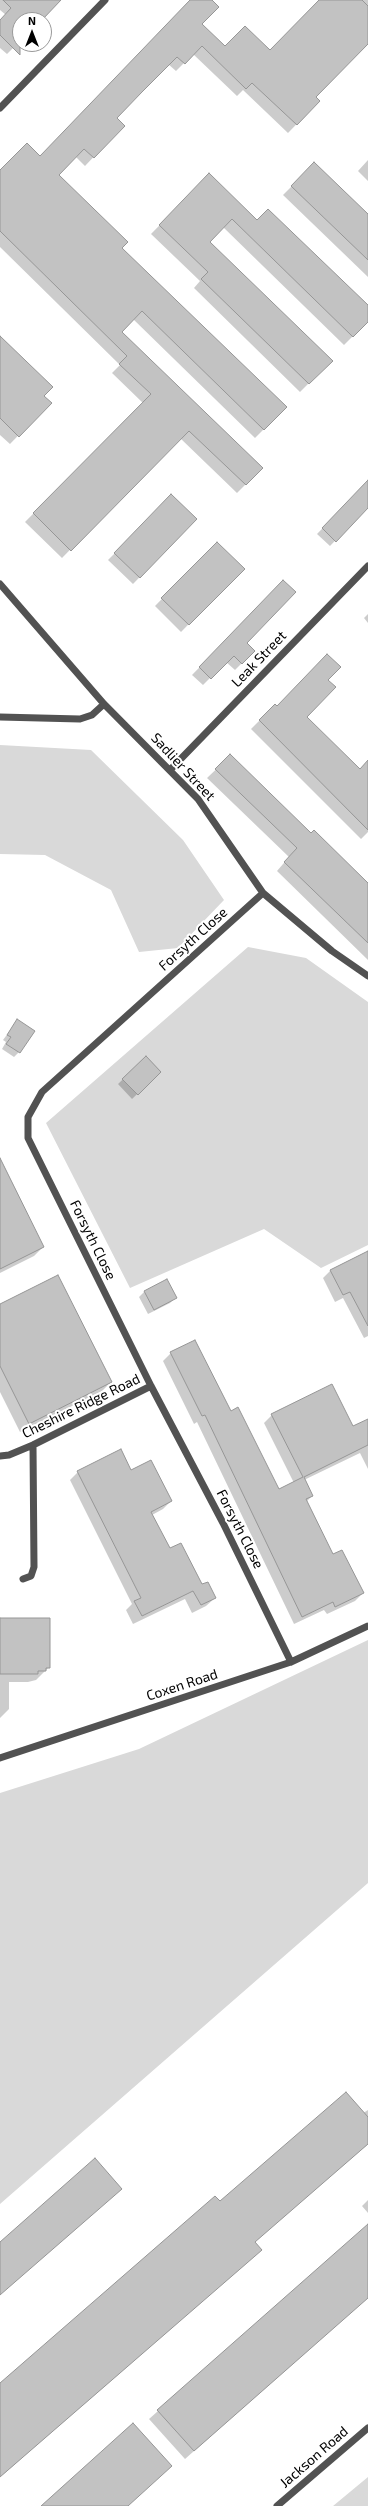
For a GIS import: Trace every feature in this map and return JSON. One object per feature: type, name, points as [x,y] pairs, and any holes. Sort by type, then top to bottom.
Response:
[{"type":"lane","points":[[0,108],[105,0]]},
{"type":"lane","name":"Leak Street","points":[[170,770],[368,566]]},
{"type":"lane","name":"Sadlier Street","points":[[0,584],[104,704],[198,799],[263,894],[332,951],[368,976]]},
{"type":"lane","points":[[0,718],[80,719],[92,715],[104,704]]},
{"type":"lane","name":"Forsyth Close","points":[[263,894],[42,1092],[28,1117],[28,1138],[152,1386],[223,1523],[291,1662]]},
{"type":"lane","name":"Cheshire Ridge Road","points":[[0,1456],[9,1455],[33,1445],[152,1386]]},
{"type":"lane","points":[[23,1579],[31,1576],[34,1568],[33,1445]]},
{"type":"lane","name":"Coxen Road","points":[[0,1758],[291,1662],[368,1626]]},
{"type":"lane","name":"Jackson Road","points":[[277,2506],[368,2428]]},
{"type":"shaded area","points":[[0,745],[91,750],[183,840],[224,900],[178,948],[139,952],[111,890],[45,855],[0,854]]},
{"type":"shaded area","points":[[248,947],[306,958],[368,1002],[368,1245],[321,1268],[264,1229],[130,1288],[46,1123]]},
{"type":"shaded area","points":[[368,1640],[368,1883],[0,2204],[0,1793],[139,1749]]},
{"type":"shaded area","points":[[368,2477],[368,2506],[333,2506]]},
{"type":"building","points":[[3,0],[61,0],[50,12],[12,12],[12,47],[0,35],[0,20],[11,8]]},
{"type":"building","points":[[190,0],[212,0],[219,7],[202,24],[225,46],[245,26],[270,50],[319,0],[362,0],[368,6],[368,44],[316,97],[320,101],[297,125],[252,83],[246,89],[202,46],[185,64],[177,57],[142,92],[117,118],[125,126],[94,158],[84,149],[59,175],[128,242],[122,248],[287,407],[264,430],[142,311],[122,332],[263,468],[246,485],[189,431],[71,551],[33,513],[151,394],[119,364],[127,356],[0,231],[0,170],[27,143],[40,156]]},
{"type":"building","points":[[314,162],[368,214],[368,260],[291,186]]},
{"type":"building","points":[[209,173],[257,220],[268,209],[368,305],[368,322],[353,337],[232,219],[210,242],[333,361],[309,384],[201,279],[208,272],[159,225]]},
{"type":"building","points":[[0,336],[53,387],[44,396],[52,403],[19,437],[0,418]]},
{"type":"building","points":[[368,480],[368,508],[336,542],[322,528]]},
{"type":"building","points":[[171,494],[197,519],[140,578],[114,553]]},
{"type":"building","points":[[217,542],[245,569],[189,625],[161,598]]},
{"type":"building","points":[[283,580],[296,592],[247,643],[255,651],[242,664],[234,656],[211,679],[199,667]]},
{"type":"building","points":[[327,654],[341,667],[328,680],[336,687],[307,717],[360,769],[368,760],[368,830],[259,720],[275,704],[277,706]]},
{"type":"building","points":[[230,754],[311,833],[314,830],[368,883],[368,943],[284,862],[297,848],[215,769]]},
{"type":"building","points":[[17,1019],[35,1031],[20,1053],[6,1044],[11,1037],[7,1035]]},
{"type":"building","points":[[146,1056],[161,1072],[138,1095],[122,1079]]},
{"type":"building","points":[[0,1158],[44,1247],[0,1269]]},
{"type":"building","points":[[368,1251],[368,1326],[350,1292],[343,1295],[330,1270]]},
{"type":"building","points":[[58,1275],[112,1382],[29,1424],[0,1366],[0,1304]]},
{"type":"building","points":[[167,1279],[177,1298],[154,1310],[144,1291]]},
{"type":"building","points":[[195,1340],[231,1411],[238,1407],[279,1489],[303,1477],[271,1414],[332,1384],[353,1426],[368,1419],[368,1445],[304,1477],[313,1496],[306,1499],[333,1554],[342,1550],[364,1593],[335,1607],[333,1602],[302,1617],[205,1415],[202,1416],[170,1352]]},
{"type":"building","points":[[121,1449],[131,1470],[151,1460],[172,1501],[151,1512],[170,1548],[181,1543],[202,1584],[208,1582],[216,1598],[201,1605],[193,1591],[142,1616],[134,1601],[141,1598],[77,1471]]},
{"type":"building","points":[[0,1618],[50,1618],[50,1668],[46,1668],[46,1671],[38,1671],[38,1674],[0,1674]]},
{"type":"building","points":[[346,2092],[368,2117],[368,2144],[255,2242],[262,2250],[0,2477],[0,2383],[215,2196],[220,2201]]},
{"type":"building","points":[[95,2158],[122,2189],[0,2295],[0,2242]]},
{"type":"building","points":[[368,2224],[368,2298],[194,2451],[157,2410]]},
{"type":"building","points":[[133,2423],[172,2466],[128,2506],[41,2506]]}]
